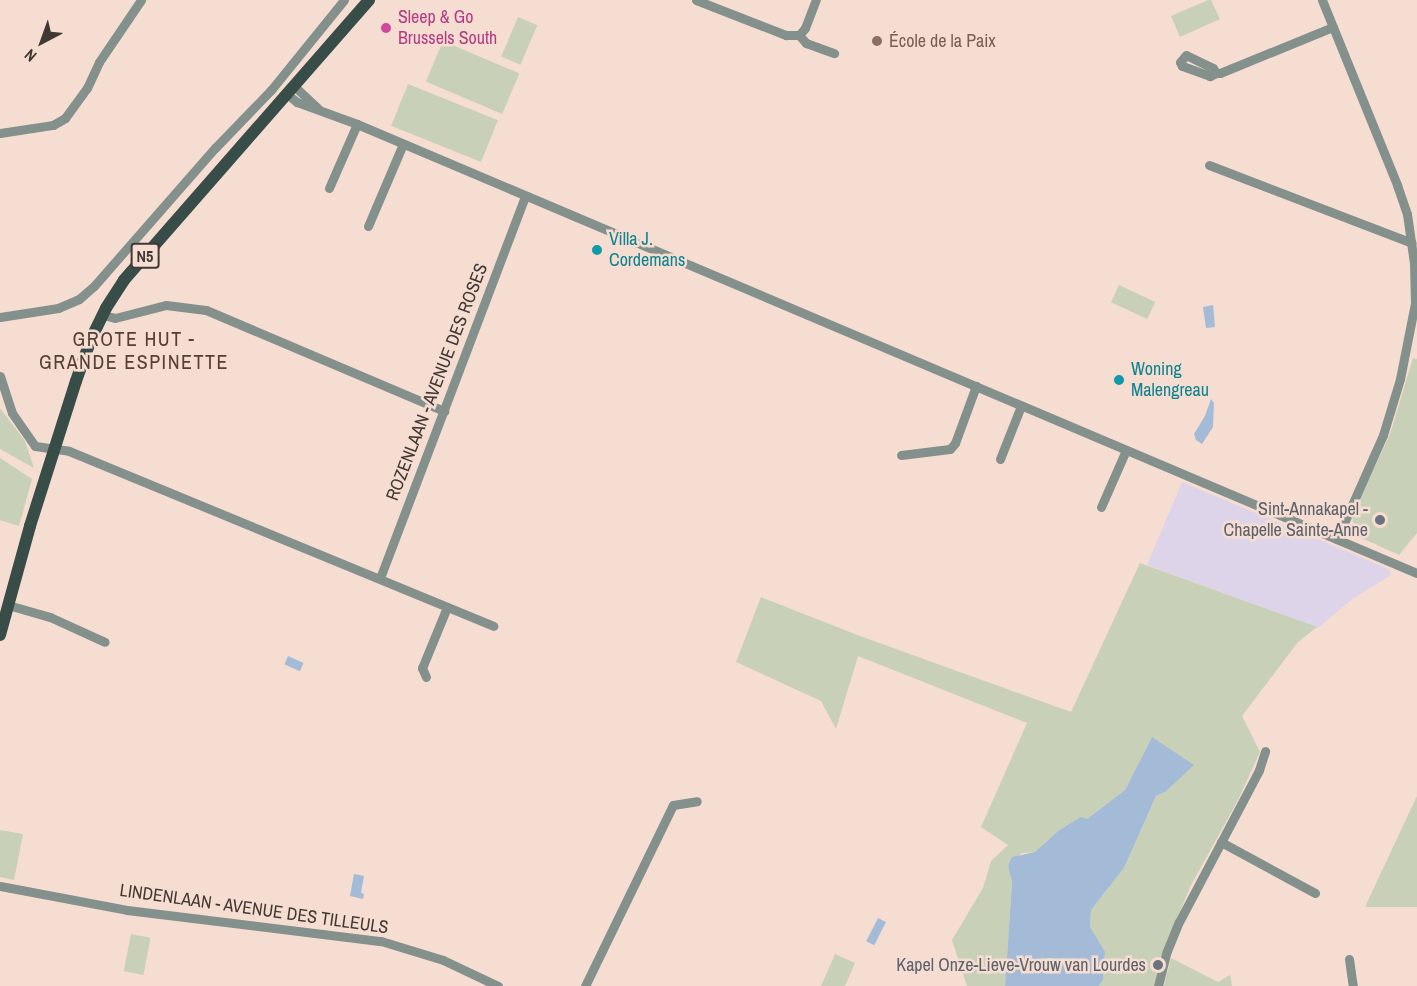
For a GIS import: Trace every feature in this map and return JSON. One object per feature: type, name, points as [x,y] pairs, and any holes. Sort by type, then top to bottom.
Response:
[{"type":"main road","name":"N5","points":[[0,635],[55,448],[91,339],[103,315],[124,280],[369,0]]},
{"type":"street","points":[[0,133],[53,125],[65,118],[87,88],[99,62],[141,0]]},
{"type":"street","points":[[0,317],[58,308],[80,299],[271,90],[344,0]]},
{"type":"street","points":[[696,0],[786,35],[799,35],[806,42],[834,53]]},
{"type":"street","points":[[799,35],[805,28],[816,0]]},
{"type":"street","points":[[1322,0],[1391,167],[1407,214],[1412,243],[1415,303],[1403,370],[1383,435],[1337,539]]},
{"type":"street","points":[[1216,73],[1333,27]]},
{"type":"street","points":[[290,90],[319,109],[1417,573]]},
{"type":"street","points":[[329,188],[357,124]]},
{"type":"street","points":[[368,226],[403,144]]},
{"type":"street","points":[[1209,165],[1412,243]]},
{"type":"street","name":"ROZENLAAN - AVENUE DES ROSES","points":[[380,579],[525,197]]},
{"type":"street","points":[[103,315],[115,318],[166,305],[206,310],[444,411]]},
{"type":"street","points":[[0,376],[12,413],[28,440],[35,446],[69,451],[493,626]]},
{"type":"street","points":[[901,455],[950,449],[955,442],[976,387]]},
{"type":"street","points":[[1000,459],[1021,406]]},
{"type":"street","points":[[1101,507],[1126,450]]},
{"type":"street","points":[[8,605],[50,617],[105,642]]},
{"type":"street","points":[[426,677],[422,668],[447,607]]},
{"type":"street","points":[[1158,986],[1167,951],[1179,922],[1259,770],[1264,751]]},
{"type":"street","points":[[585,986],[673,804],[697,801]]},
{"type":"street","points":[[1221,842],[1315,893]]},
{"type":"street","name":"LINDENLAAN - AVENUE DES TILLEULS","points":[[0,886],[127,910],[357,936],[420,952],[498,986]]},
{"type":"street","points":[[1349,959],[1353,986]]},
{"type":"shaded area","points":[[1182,482],[1389,569],[1391,575],[1351,600],[1318,628],[1147,565]]},
{"type":"green space","points":[[1211,0],[1220,19],[1180,37],[1171,16]]},
{"type":"green space","points":[[518,17],[537,25],[521,65],[501,57]]},
{"type":"green space","points":[[443,41],[519,73],[502,114],[426,82]]},
{"type":"green space","points":[[408,84],[498,120],[481,162],[391,126]]},
{"type":"green space","points":[[1119,285],[1155,302],[1147,319],[1111,302]]},
{"type":"green space","points":[[1413,358],[1417,359],[1417,533],[1399,555],[1355,535],[1352,516],[1390,434]]},
{"type":"green space","points":[[0,408],[25,441],[34,468],[0,449]]},
{"type":"green space","points":[[0,458],[32,479],[19,526],[0,520]]},
{"type":"green space","points":[[1140,563],[1317,627],[1298,642],[1242,716],[1260,752],[1238,800],[1190,887],[1162,957],[1154,986],[1099,986],[1103,980],[1105,953],[1090,927],[1091,910],[1124,868],[1156,796],[1165,792],[1152,737],[1125,790],[1087,819],[1058,831],[1035,852],[1022,853],[1008,866],[1012,882],[1005,986],[967,986],[952,940],[983,888],[991,861],[1008,845],[981,827],[1027,723],[858,656],[836,729],[821,701],[736,662],[761,597],[860,636],[1071,712]]},
{"type":"green space","points":[[1417,796],[1417,907],[1365,907]]},
{"type":"green space","points":[[0,830],[23,834],[14,880],[0,877]]},
{"type":"green space","points":[[131,934],[151,938],[143,975],[124,971]]},
{"type":"green space","points":[[835,954],[855,963],[845,986],[821,986]]},
{"type":"green space","points":[[1171,958],[1218,982],[1230,975],[1232,986],[1164,986]]},
{"type":"water","points":[[1213,305],[1215,327],[1206,328],[1203,307]]},
{"type":"water","points":[[1211,399],[1214,403],[1213,427],[1202,444],[1196,440],[1194,434],[1205,416]]},
{"type":"water","points":[[288,656],[304,663],[300,671],[284,664]]},
{"type":"water","points":[[1152,737],[1194,765],[1165,792],[1156,796],[1124,868],[1091,910],[1090,927],[1105,952],[1103,980],[1099,986],[1005,986],[1012,882],[1008,866],[1012,857],[1035,852],[1058,831],[1081,817],[1087,819],[1125,790]]},
{"type":"water","points":[[354,874],[364,876],[361,893],[364,894],[363,899],[350,896]]},
{"type":"water","points":[[878,918],[886,922],[874,945],[866,941]]},
{"type":"place","name":"Sleep & Go Brussels South","points":[[386,28]]},
{"type":"place","name":"École de la Paix","points":[[877,41]]},
{"type":"place","name":"Villa J. Cordemans","points":[[597,250]]},
{"type":"place","name":"Woning Malengreau","points":[[1119,380]]},
{"type":"place","name":"Sint-Annakapel - Chapelle Sainte-Anne","points":[[1380,520]]},
{"type":"place","name":"Kapel Onze-Lieve-Vrouw van Lourdes","points":[[1158,965]]},
{"type":"district","name":"GROTE HUT - GRANDE ESPINETTE","points":[[134,350]]}]
